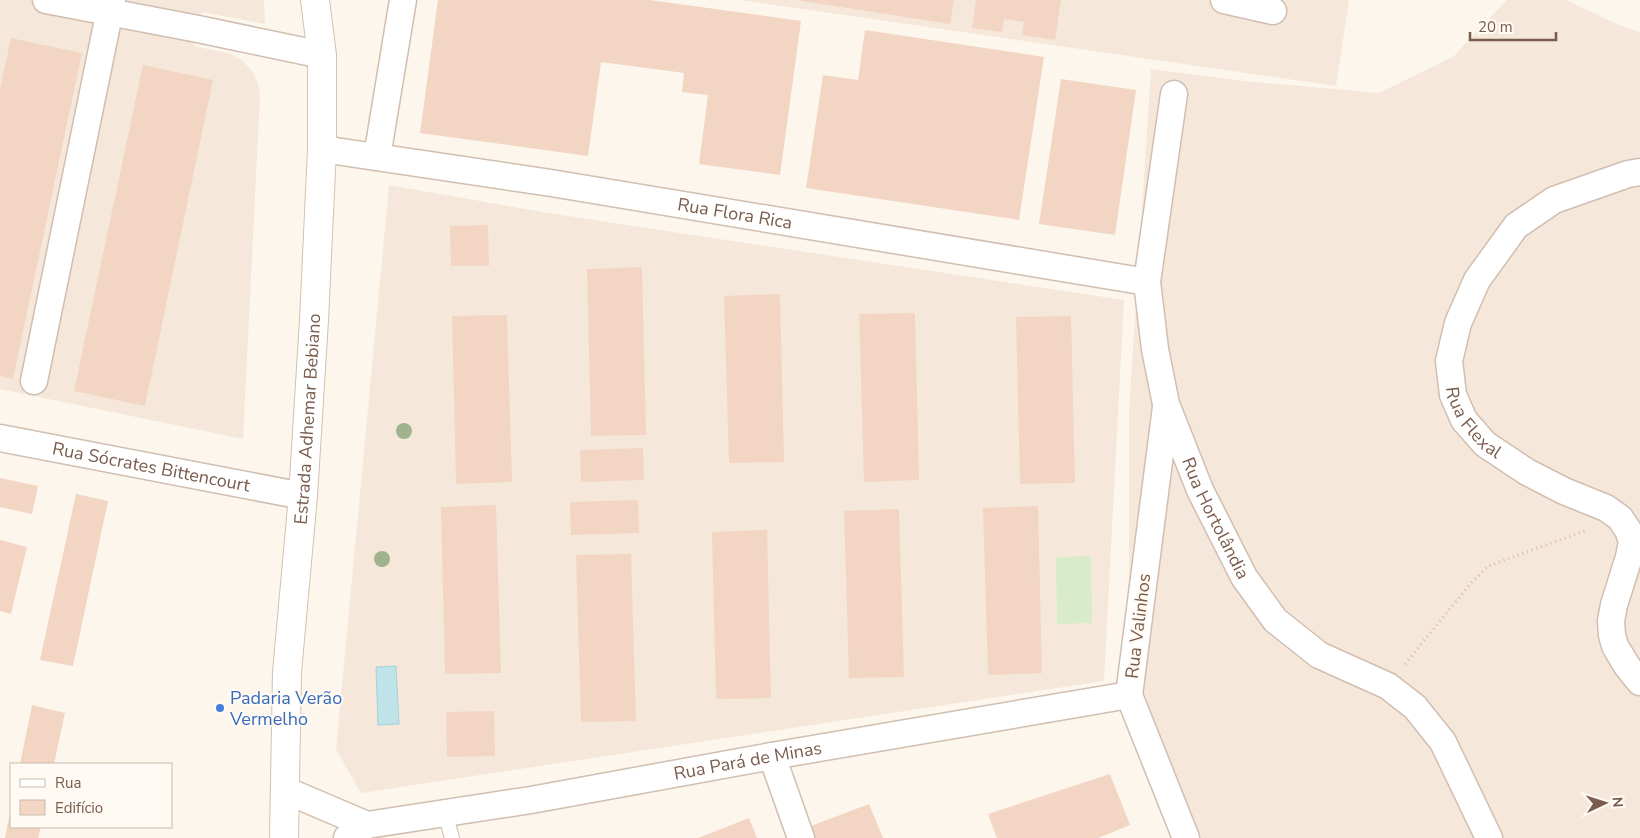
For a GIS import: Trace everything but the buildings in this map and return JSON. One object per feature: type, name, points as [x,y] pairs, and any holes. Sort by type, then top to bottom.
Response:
[{"type":"main road","name":"Estrada Adhemar Bebiano","points":[[284,838],[287,672],[314,320],[322,149],[322,55],[314,0]]},
{"type":"street","points":[[46,0],[111,6],[198,28],[322,55]]},
{"type":"street","points":[[377,157],[403,0]]},
{"type":"street","points":[[1224,0],[1273,11]]},
{"type":"street","points":[[34,381],[111,6]]},
{"type":"street","name":"Rua Hortolândia","points":[[1174,94],[1147,282],[1155,350],[1166,404],[1200,490],[1244,577],[1275,620],[1319,655],[1388,686],[1415,707],[1443,742],[1489,838]]},
{"type":"street","name":"Rua Flora Rica","points":[[322,149],[560,185],[1147,282]]},
{"type":"street","name":"Rua Flexal","points":[[1620,518],[1606,508],[1564,491],[1527,472],[1485,444],[1464,420],[1453,395],[1449,361],[1458,323],[1477,280],[1516,226],[1554,200],[1628,174],[1640,172]]},
{"type":"street","name":"Rua Valinhos","points":[[1166,404],[1129,695],[1186,838]]},
{"type":"street","name":"Rua Sócrates Bittencourt","points":[[0,438],[302,496]]},
{"type":"street","points":[[1620,518],[1628,530],[1632,541],[1614,605],[1611,621],[1612,635],[1615,646],[1627,666],[1640,682]]},
{"type":"street","name":"Rua Pará de Minas","points":[[285,790],[357,831],[445,813],[531,800],[772,756],[1129,695]]},
{"type":"street","points":[[772,756],[801,838]]},
{"type":"lane","points":[[445,813],[452,838]]},
{"type":"path","points":[[1388,686],[1470,582],[1488,566],[1620,518]]},
{"type":"shaded area","points":[[0,0],[264,0],[265,24],[202,12],[194,46],[231,54],[243,61],[252,71],[258,83],[260,96],[243,439],[0,389]]},
{"type":"shaded area","points":[[740,0],[1349,0],[1336,86]]},
{"type":"shaded area","points":[[1507,0],[1566,0],[1621,26],[1640,32],[1640,838],[1183,838],[1129,695],[1129,412],[1151,69],[1244,81],[1379,93],[1454,56]]},
{"type":"shaded area","points":[[389,185],[548,213],[1124,300],[1104,681],[361,793],[336,749]]},
{"type":"green space","points":[[1091,556],[1092,623],[1057,624],[1056,557]]},
{"type":"water","points":[[396,666],[399,724],[378,725],[376,667]]},
{"type":"place","name":"Padaria Verão Vermelho","points":[[220,708]]}]
